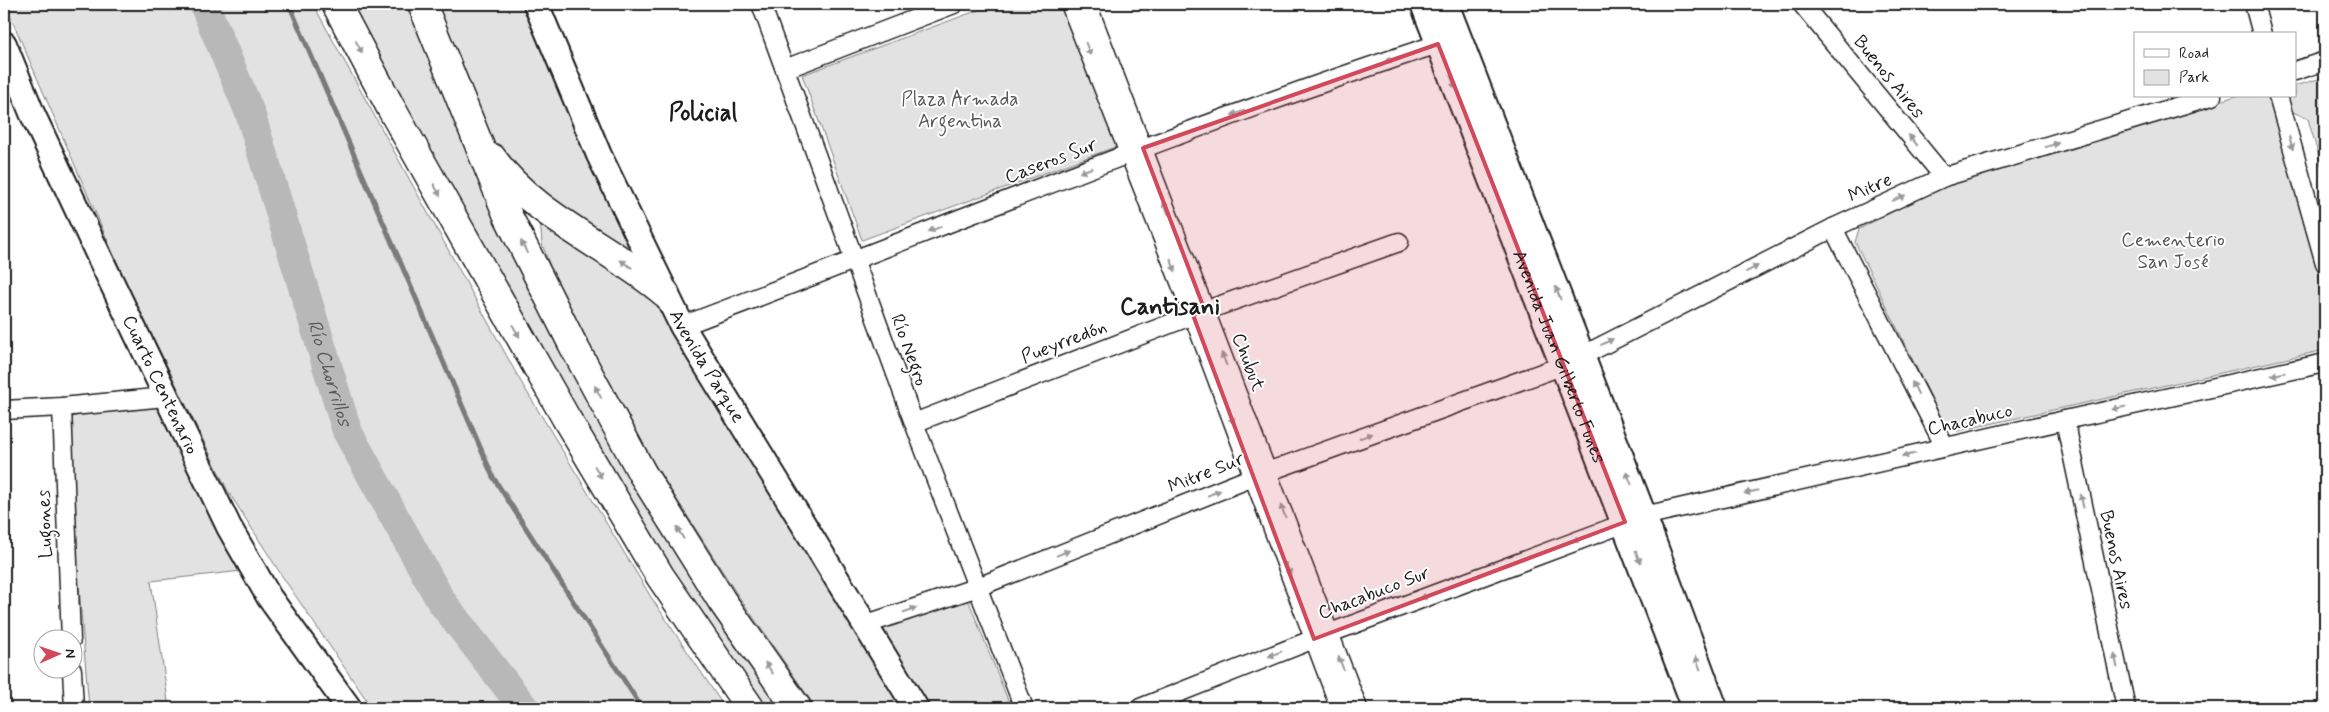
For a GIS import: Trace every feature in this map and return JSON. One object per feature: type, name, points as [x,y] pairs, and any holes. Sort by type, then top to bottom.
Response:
[{"type":"highway","points":[[336,4],[391,108],[566,418],[660,576],[750,708]]},
{"type":"highway","points":[[422,4],[508,216],[572,343],[642,473],[722,601],[797,708]]},
{"type":"highway","points":[[471,128],[505,176],[547,211],[648,279],[665,293]]},
{"type":"main road","name":"Avenida Parque","points":[[536,4],[599,155],[682,326],[916,708]]},
{"type":"main road","name":"Avenida Juan Gilberto Funes","points":[[1423,4],[1438,44],[1491,150]]},
{"type":"main road","name":"Avenida Juan Gilberto Funes","points":[[1446,4],[1491,150],[1634,519],[1715,708]]},
{"type":"main road","name":"Cuarto Centenario","points":[[4,44],[32,113],[165,397],[229,527],[269,597],[349,708]]},
{"type":"main road","name":"Avenida Juan Gilberto Funes","points":[[1634,519],[1695,708]]},
{"type":"street","name":"Río Negro","points":[[761,4],[914,423],[1024,708]]},
{"type":"street","points":[[785,69],[954,4]]},
{"type":"street","name":"Chubut","points":[[1070,4],[1136,151]]},
{"type":"street","name":"Chubut","points":[[1087,4],[1136,151],[1260,475],[1322,636],[1358,708]]},
{"type":"street","name":"Buenos Aires","points":[[1802,4],[1944,177]]},
{"type":"street","points":[[2254,4],[2261,32]]},
{"type":"street","name":"Caseros Sur","points":[[682,326],[1136,151],[1338,77],[1438,44]]},
{"type":"street","points":[[2296,70],[2325,61]]},
{"type":"street","name":"Mitre","points":[[1573,360],[1833,228],[1944,177],[2205,98]]},
{"type":"street","points":[[2279,98],[2325,263]]},
{"type":"street","points":[[1833,228],[1945,447]]},
{"type":"street","name":"Pueyrredón","points":[[914,423],[1199,313],[1399,242]]},
{"type":"street","name":"Mitre Sur","points":[[864,625],[978,587],[1260,475],[1573,360]]},
{"type":"street","name":"Chacabuco","points":[[1634,519],[1945,447],[2325,363]]},
{"type":"street","points":[[4,410],[62,407],[165,397]]},
{"type":"street","name":"Lugones","points":[[62,407],[71,630]]},
{"type":"street","name":"Buenos Aires","points":[[2065,420],[2126,708]]},
{"type":"street","name":"Chacabuco Sur","points":[[1140,708],[1322,636],[1634,519]]},
{"type":"street","name":"Chubut","points":[[1322,636],[1340,708]]},
{"type":"street","points":[[73,680],[74,708]]},
{"type":"highlighted area","points":[[1438,44],[1625,522],[1314,639],[1193,315],[1205,311],[1143,148]]},
{"type":"green space","points":[[5,4],[313,4],[521,382],[651,597],[725,708],[372,708],[282,576],[228,491],[123,276]]},
{"type":"green space","points":[[346,4],[409,4],[485,185],[786,708],[760,708],[684,598]]},
{"type":"green space","points":[[435,4],[524,4],[576,128],[625,237],[627,244],[623,249],[508,172],[484,130]]},
{"type":"green space","name":"Plaza Armada Argentina","points":[[995,4],[1067,4],[1118,146],[862,240],[802,75]]},
{"type":"green space","points":[[2325,77],[2325,178],[2308,119],[2291,111],[2287,98],[2296,98],[2296,86]]},
{"type":"green space","name":"Cementerio San José","points":[[2229,98],[2268,98],[2325,296],[2325,350],[1958,431],[1946,428],[1855,242],[1859,229],[1948,183]]},
{"type":"green space","points":[[540,219],[655,292],[728,424],[905,708],[816,708],[735,591],[655,465],[555,280],[542,244]]},
{"type":"green space","points":[[159,401],[242,571],[151,581],[169,708],[89,708],[65,418]]},
{"type":"green space","points":[[968,599],[1011,708],[929,708],[878,628]]},
{"type":"waterway","name":"Río Chorrillos","points":[[204,4],[250,113],[347,431],[441,601],[524,708]]},
{"type":"waterway","points":[[289,4],[493,477],[642,708]]},
{"type":"district","name":"Policial","points":[[703,113]]},
{"type":"district","name":"Cantisani","points":[[1170,307]]}]
